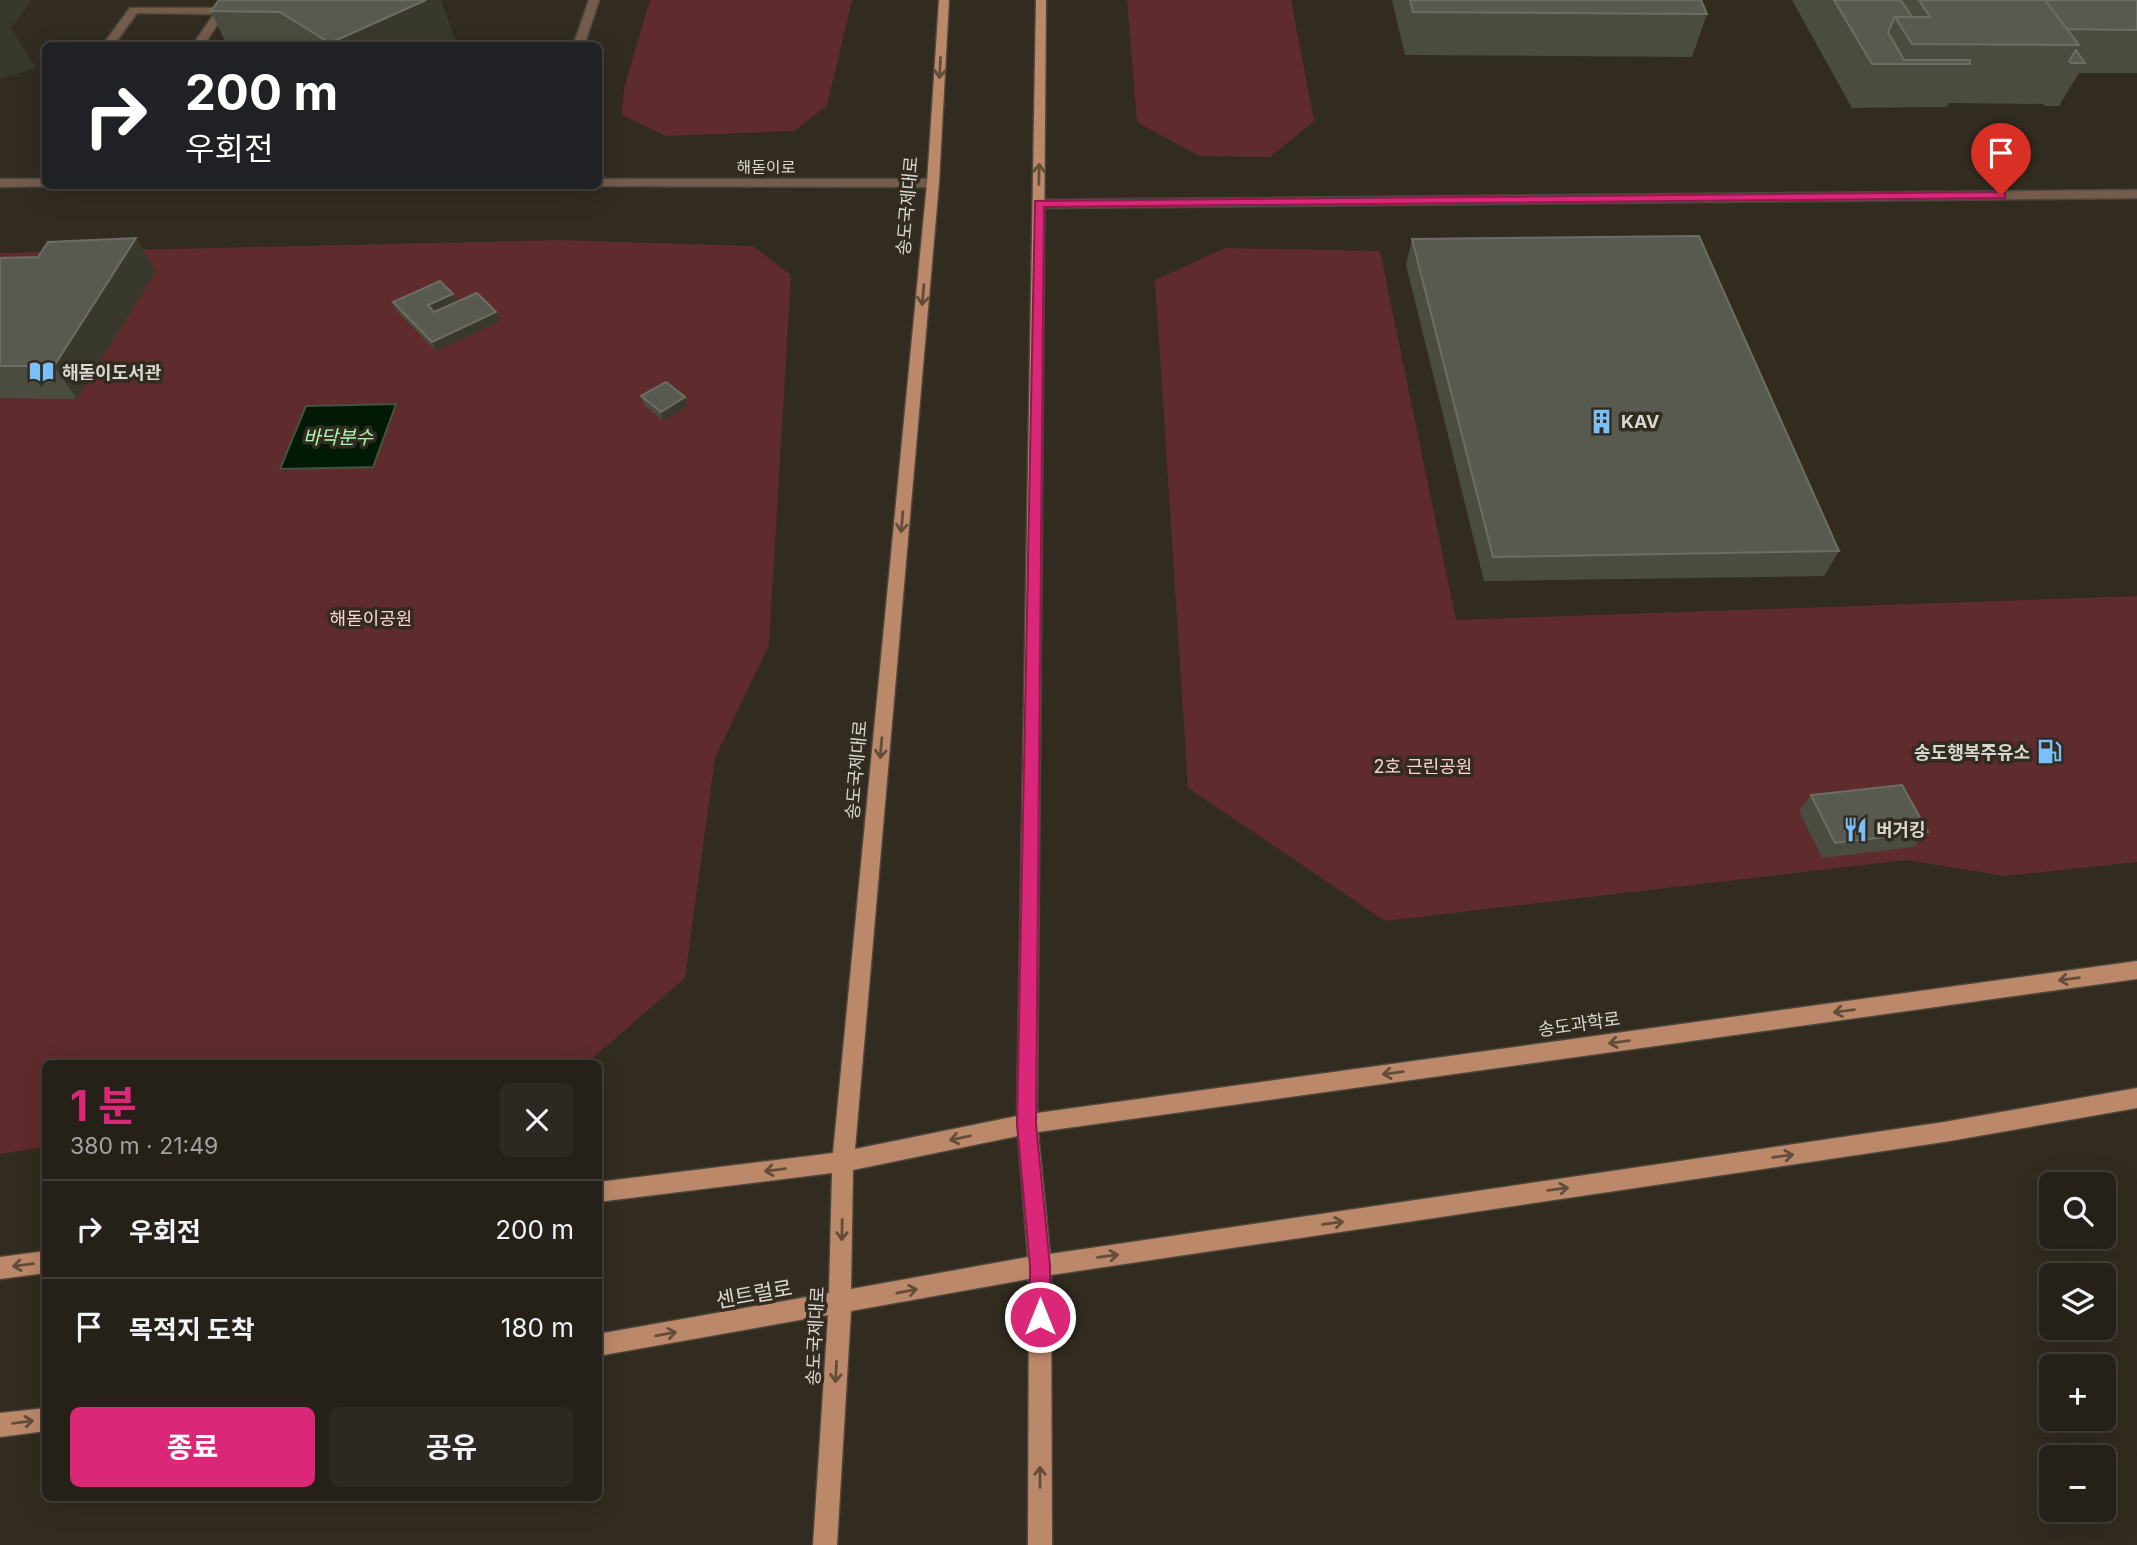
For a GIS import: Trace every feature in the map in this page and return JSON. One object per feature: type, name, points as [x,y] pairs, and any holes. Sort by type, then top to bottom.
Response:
[{"type":"main road","name":"송도국제대로","points":[[825,1545],[840,1304],[843,1162],[933,183],[944,0]]},
{"type":"main road","points":[[1040,1545],[1040,1266],[1027,1124],[1041,0]]},
{"type":"main road","name":"송도과학로","points":[[1027,1124],[2137,970]]},
{"type":"main road","points":[[1040,1266],[1944,1132],[2137,1098]]},
{"type":"main road","points":[[602,1192],[843,1162],[1027,1124]]},
{"type":"main road","points":[[0,1268],[42,1263]]},
{"type":"main road","name":"센트럴로","points":[[602,1344],[840,1304],[1040,1266]]},
{"type":"main road","points":[[0,1425],[42,1420]]},
{"type":"street","points":[[200,42],[229,0]]},
{"type":"street","points":[[579,42],[594,0]]},
{"type":"street","points":[[110,42],[134,10],[221,11]]},
{"type":"street","points":[[0,183],[42,183]]},
{"type":"street","name":"해돋이로","points":[[602,183],[933,183]]},
{"type":"street","points":[[1039,204],[2137,194]]},
{"type":"green space","points":[[650,0],[852,0],[827,106],[794,131],[666,136],[622,115],[624,88]]},
{"type":"green space","points":[[1127,0],[1291,0],[1314,121],[1270,157],[1199,156],[1137,122]]},
{"type":"green space","name":"해돋이공원","points":[[560,240],[753,246],[791,275],[769,645],[715,758],[685,978],[594,1057],[577,1060],[42,1060],[42,1147],[0,1154],[0,253]]},
{"type":"green space","name":"2호 근린공원","points":[[1225,248],[1380,251],[1456,620],[2137,596],[2137,862],[2005,876],[1906,860],[1385,921],[1188,788],[1155,280]]},
{"type":"water","name":"바닥분수","points":[[396,404],[373,467],[280,469],[306,406]]},
{"type":"building","points":[[219,0],[426,0],[332,42],[280,12],[211,11]]},
{"type":"building","points":[[1410,0],[1701,0],[1707,14],[1413,12]]},
{"type":"building","points":[[1834,0],[1901,0],[1912,17],[1895,17],[1888,32],[1904,60],[1970,60],[1970,64],[1872,64]]},
{"type":"building","points":[[1919,0],[2045,0],[2079,45],[1912,44],[1895,17],[1930,17]]},
{"type":"building","points":[[2045,0],[2137,0],[2137,30],[2067,29]]},
{"type":"building","points":[[2076,50],[2085,63],[2069,61]]},
{"type":"building","name":"KAV","points":[[1699,236],[1839,551],[1493,557],[1412,239]]},
{"type":"building","points":[[136,238],[54,366],[0,366],[0,258],[38,257],[48,242]]},
{"type":"building","points":[[440,281],[453,294],[428,305],[434,312],[477,293],[496,312],[432,342],[393,302]]},
{"type":"building","points":[[666,382],[685,397],[661,412],[641,396]]},
{"type":"building","points":[[1902,785],[1928,832],[1835,843],[1811,795]]},
{"type":"place","name":"해돋이도서관","points":[[42,372]]},
{"type":"place","name":"KAV","points":[[1601,421]]},
{"type":"place","name":"송도행복주유소","points":[[2050,752]]},
{"type":"place","name":"버거킹","points":[[1856,829]]},
{"type":"route","points":[[1040,1317],[1040,1266],[1027,1124],[1039,204],[2001,195]]}]
